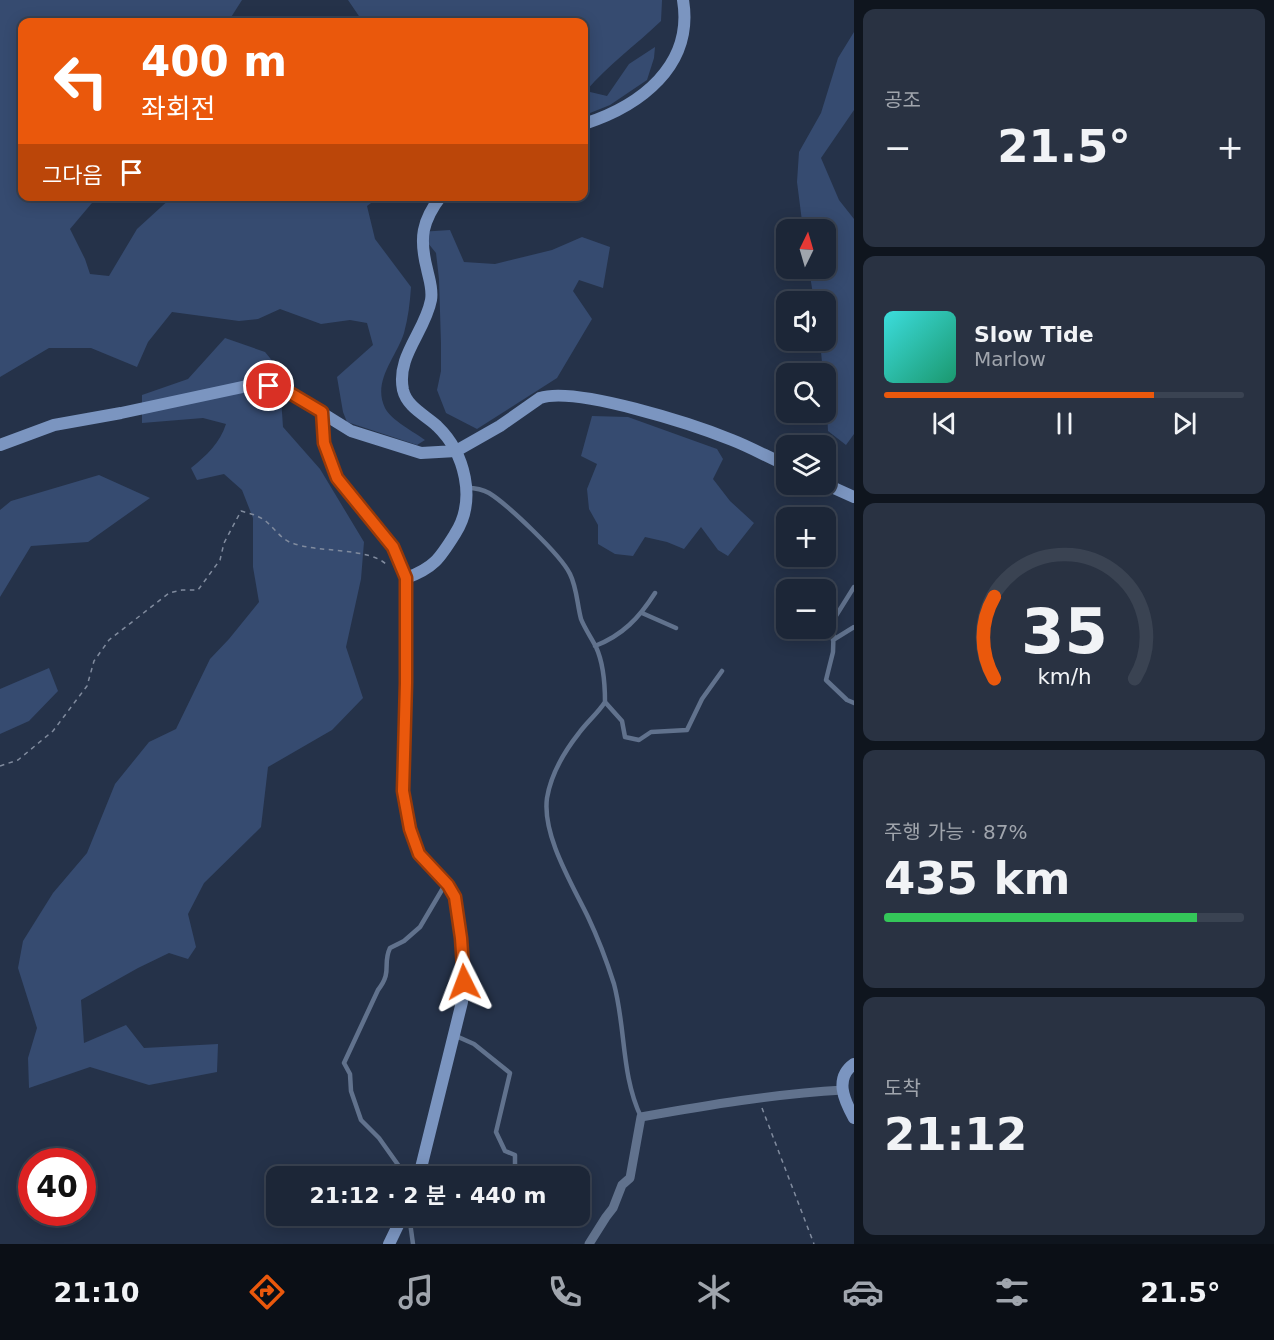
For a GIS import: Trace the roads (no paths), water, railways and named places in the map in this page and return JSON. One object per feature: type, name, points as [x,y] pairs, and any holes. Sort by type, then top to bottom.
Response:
[{"type":"street","points":[[588,122],[622,109],[642,95],[666,73],[677,49],[685,21],[683,0]]},
{"type":"street","points":[[406,578],[431,567],[458,531],[466,513],[467,488],[456,451],[438,427],[406,400],[402,382],[406,354],[425,322],[430,306],[431,286],[422,251],[424,228],[429,214],[438,201]]},
{"type":"street","points":[[0,445],[54,425],[256,384],[285,390],[351,431],[421,453],[456,451],[500,426],[540,398],[548,396],[591,399],[665,417],[732,440],[776,460]]},
{"type":"street","points":[[322,412],[324,443],[337,478],[393,547],[406,578],[403,791],[410,829],[419,854],[446,883],[455,897],[458,911],[462,960],[462,1002],[421,1166]]},
{"type":"street","points":[[836,489],[854,497]]},
{"type":"street","points":[[854,1064],[844,1077],[843,1090],[846,1104],[854,1118]]},
{"type":"street","points":[[589,1244],[613,1208],[622,1185],[630,1178],[641,1117],[725,1101],[843,1090]]},
{"type":"street","points":[[389,1244],[398,1226]]},
{"type":"lane","points":[[467,488],[477,488],[498,499],[545,543],[565,566],[575,586],[581,617],[600,661],[605,702],[622,721],[625,737],[639,740],[651,732],[687,730],[702,699],[722,671]]},
{"type":"lane","points":[[854,587],[834,619],[833,652],[826,680],[847,700],[854,703]]},
{"type":"lane","points":[[595,646],[620,634],[642,612],[655,593]]},
{"type":"lane","points":[[642,612],[676,627]]},
{"type":"lane","points":[[833,640],[854,627]]},
{"type":"lane","points":[[605,702],[579,733],[560,761],[547,800],[554,845],[589,919],[614,986],[624,1041],[625,1066],[630,1089],[641,1117]]},
{"type":"lane","points":[[398,1166],[379,1138],[361,1120],[351,1091],[350,1074],[344,1063],[378,990],[386,980],[388,968],[386,958],[390,948],[404,941],[420,927],[446,883]]},
{"type":"lane","points":[[454,1035],[474,1044],[510,1073],[496,1132],[505,1151],[515,1155],[515,1166]]},
{"type":"lane","points":[[411,1226],[413,1244]]}]
